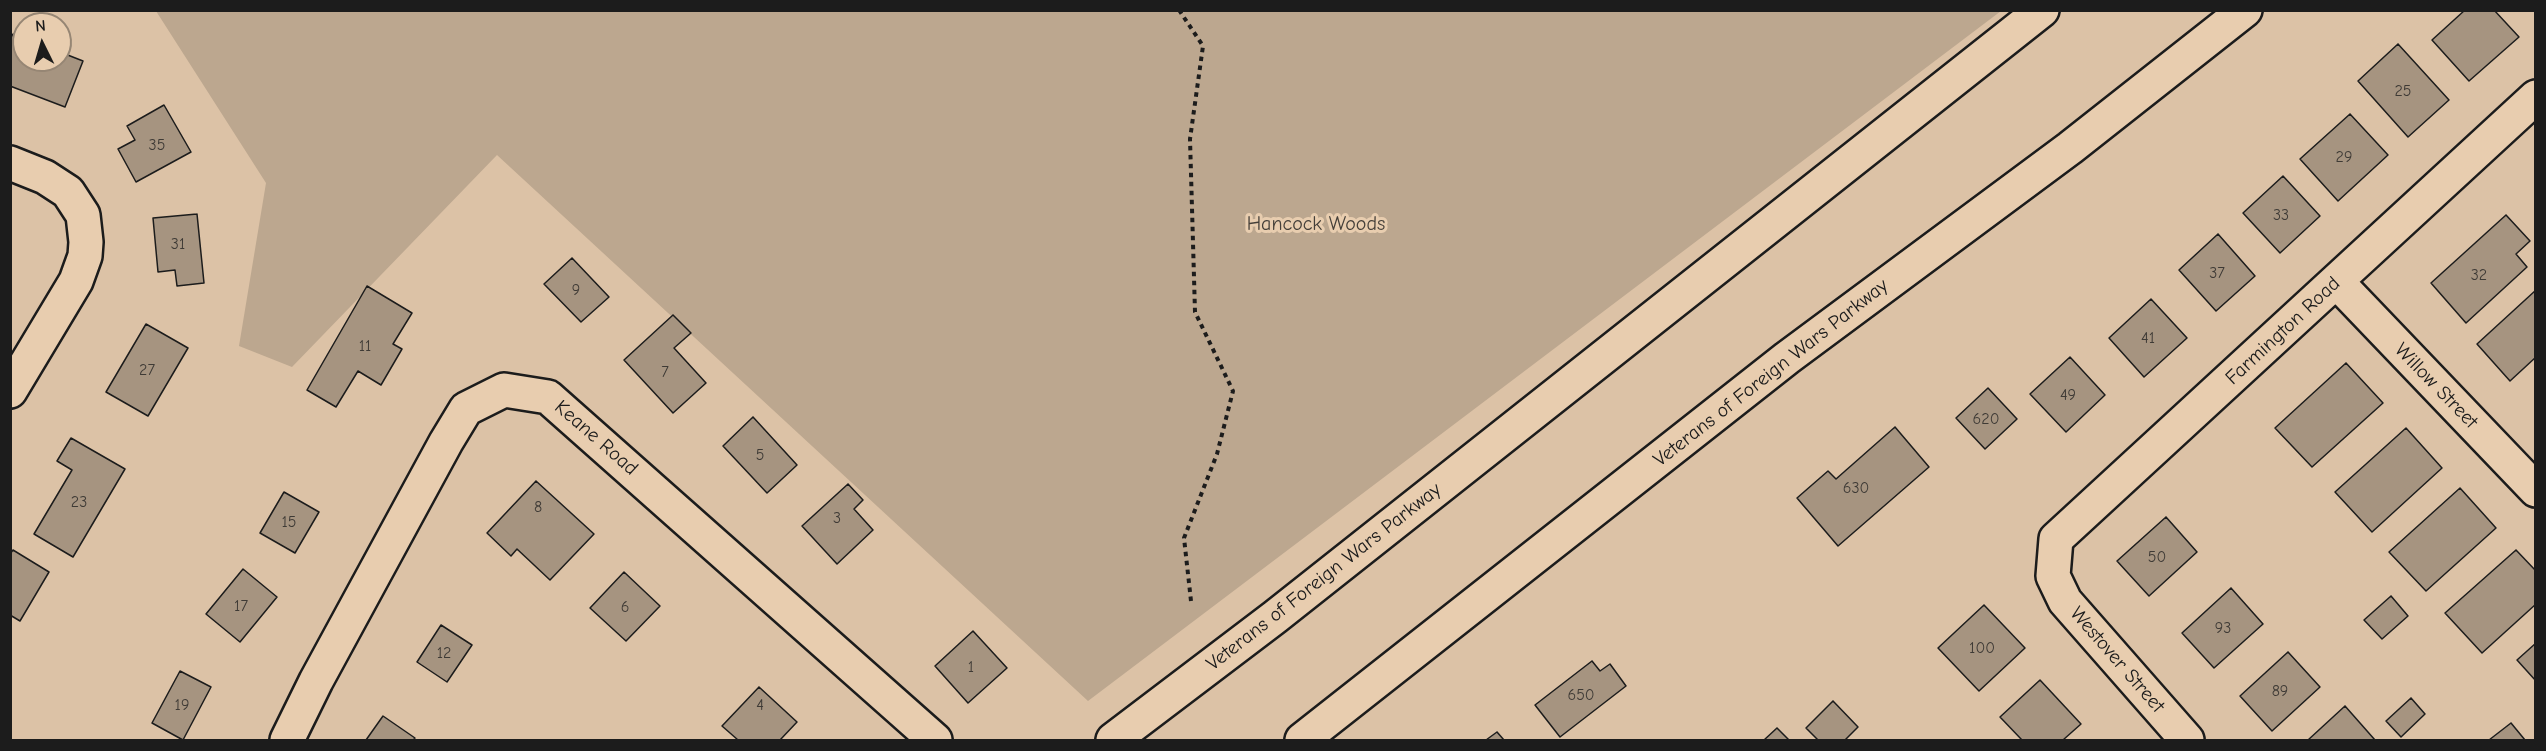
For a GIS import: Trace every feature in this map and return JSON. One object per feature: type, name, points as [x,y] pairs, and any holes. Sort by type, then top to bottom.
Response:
[{"type":"main road","name":"Veterans of Foreign Wars Parkway","points":[[1113,741],[1275,617],[2042,10]]},
{"type":"main road","name":"Veterans of Foreign Wars Parkway","points":[[1302,741],[1787,358],[2061,155],[2245,10]]},
{"type":"main road","name":"Farmington Road","points":[[2053,576],[2056,539],[2535,97]]},
{"type":"main road","points":[[10,163],[45,177],[68,192],[83,215],[86,242],[85,256],[76,281],[10,391]]},
{"type":"main road","name":"Willow Street","points":[[2337,282],[2535,490]]},
{"type":"main road","name":"Keane Road","points":[[287,741],[316,681],[466,409],[504,390],[548,397],[935,741]]},
{"type":"main road","name":"Westover Street","points":[[2053,576],[2065,601],[2187,741]]},
{"type":"path","points":[[1179,10],[1203,46],[1190,139],[1195,312],[1233,391],[1217,454],[1184,538],[1191,601]]},
{"type":"green space","name":"Hancock Woods","points":[[156,11],[2001,11],[1088,701],[497,155],[292,367],[239,346],[266,183]]},
{"type":"building","points":[[2465,10],[2494,10],[2519,37],[2469,81],[2432,40]]},
{"type":"building","points":[[12,36],[12,72],[72,72],[72,57],[83,61],[65,107],[10,86],[10,40]]},
{"type":"building","points":[[2398,44],[2449,100],[2408,137],[2358,81]]},
{"type":"building","points":[[164,105],[191,152],[136,182],[118,149],[135,140],[127,126]]},
{"type":"building","points":[[2350,114],[2388,155],[2338,201],[2300,159]]},
{"type":"building","points":[[2283,176],[2320,216],[2280,253],[2243,213]]},
{"type":"building","points":[[197,214],[204,283],[177,286],[175,270],[158,272],[153,218]]},
{"type":"building","points":[[2506,215],[2530,241],[2516,254],[2527,267],[2466,323],[2431,283]]},
{"type":"building","points":[[2218,234],[2255,276],[2216,311],[2179,270]]},
{"type":"building","points":[[572,258],[609,297],[581,322],[544,284]]},
{"type":"building","points":[[367,286],[412,313],[393,344],[402,349],[381,385],[358,371],[336,407],[307,390]]},
{"type":"building","points":[[2536,290],[2536,357],[2510,381],[2477,344]]},
{"type":"building","points":[[2151,299],[2187,338],[2144,377],[2109,338]]},
{"type":"building","points":[[673,315],[691,333],[674,348],[706,383],[673,413],[624,360]]},
{"type":"building","points":[[146,324],[188,348],[148,416],[106,392]]},
{"type":"building","points":[[2070,357],[2105,395],[2066,432],[2030,394]]},
{"type":"building","points":[[2346,363],[2383,403],[2312,467],[2275,428]]},
{"type":"building","points":[[1988,388],[2017,419],[1985,449],[1956,418]]},
{"type":"building","points":[[753,417],[797,465],[767,493],[723,446]]},
{"type":"building","points":[[1895,427],[1929,467],[1838,546],[1797,498],[1828,471],[1836,479]]},
{"type":"building","points":[[2406,428],[2442,468],[2372,532],[2335,492]]},
{"type":"building","points":[[71,438],[125,469],[73,557],[34,534],[72,470],[57,461]]},
{"type":"building","points":[[536,481],[594,534],[550,580],[517,549],[511,556],[487,533]]},
{"type":"building","points":[[848,484],[863,500],[854,509],[873,530],[837,564],[802,526]]},
{"type":"building","points":[[2460,488],[2496,528],[2426,591],[2389,552]]},
{"type":"building","points":[[284,492],[319,512],[295,553],[260,533]]},
{"type":"building","points":[[2166,517],[2197,552],[2149,596],[2117,561]]},
{"type":"building","points":[[13,550],[49,572],[20,621],[10,615],[10,554]]},
{"type":"building","points":[[2516,550],[2536,571],[2536,604],[2482,653],[2445,613]]},
{"type":"building","points":[[243,569],[277,597],[240,642],[206,614]]},
{"type":"building","points":[[624,572],[660,606],[626,641],[590,608]]},
{"type":"building","points":[[2231,588],[2263,624],[2214,668],[2182,633]]},
{"type":"building","points":[[2391,596],[2408,616],[2382,639],[2364,620]]},
{"type":"building","points":[[1984,605],[2025,648],[1979,691],[1938,648]]},
{"type":"building","points":[[441,625],[472,645],[447,682],[417,662]]},
{"type":"building","points":[[973,631],[1007,668],[968,703],[935,666]]},
{"type":"building","points":[[2536,643],[2536,681],[2517,660]]},
{"type":"building","points":[[2288,652],[2320,687],[2272,731],[2240,696]]},
{"type":"building","points":[[1592,661],[1600,671],[1610,664],[1626,686],[1560,737],[1535,705]]},
{"type":"building","points":[[180,671],[211,687],[183,740],[152,723]]},
{"type":"building","points":[[2040,680],[2081,724],[2063,740],[2022,740],[2000,717]]},
{"type":"building","points":[[759,687],[797,722],[780,740],[738,740],[722,726]]},
{"type":"building","points":[[2411,698],[2425,714],[2401,737],[2386,721]]},
{"type":"building","points":[[1833,701],[1858,727],[1845,740],[1818,740],[1806,728]]},
{"type":"building","points":[[2345,706],[2375,740],[2308,740]]},
{"type":"building","points":[[383,716],[415,738],[413,740],[366,740]]},
{"type":"building","points":[[2511,723],[2525,740],[2489,740]]},
{"type":"building","points":[[1777,728],[1789,740],[1764,740]]},
{"type":"building","points":[[1497,732],[1504,740],[1486,740]]}]
